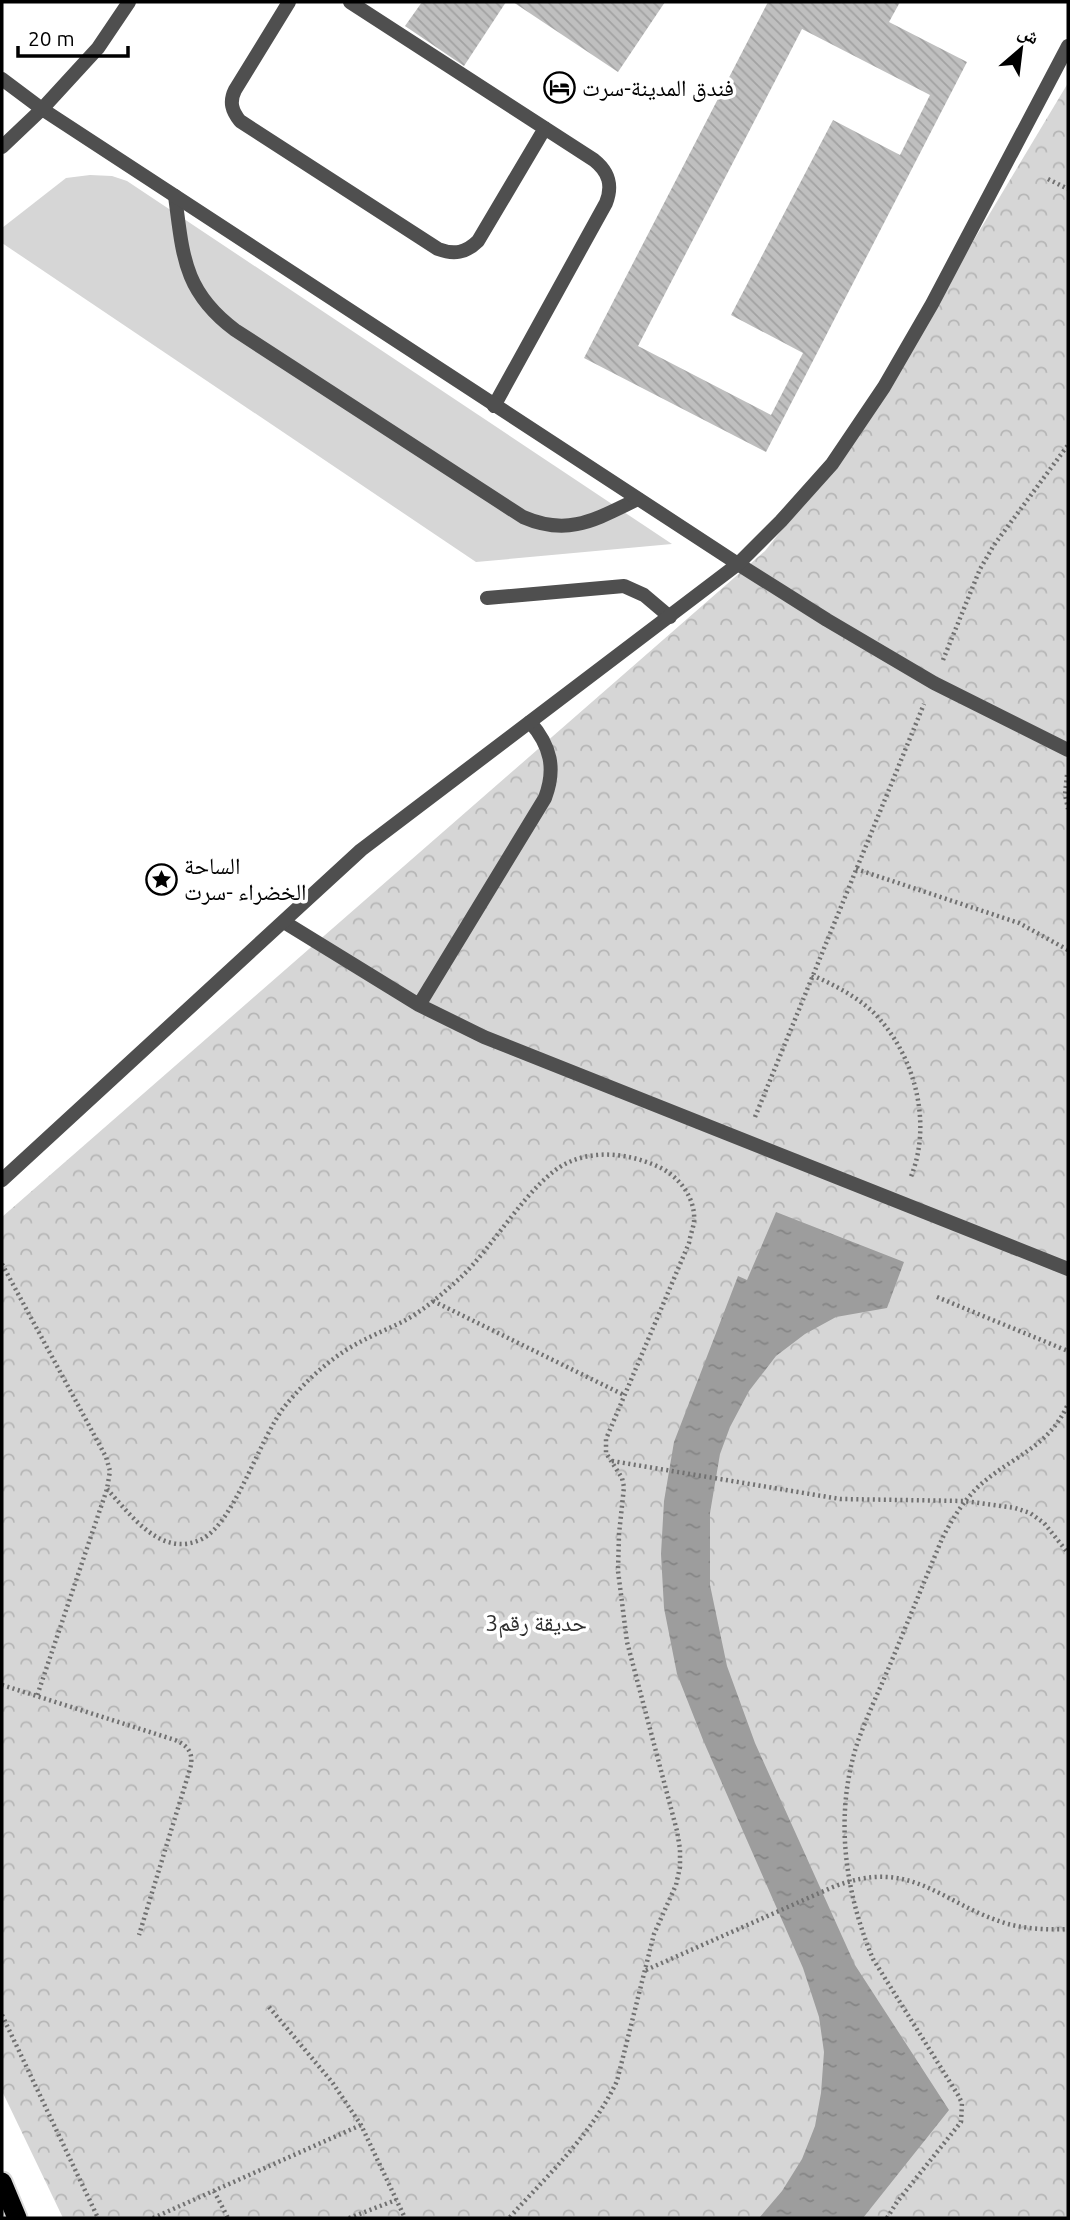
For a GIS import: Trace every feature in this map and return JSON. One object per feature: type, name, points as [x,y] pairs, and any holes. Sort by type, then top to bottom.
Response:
[{"type":"highway","points":[[2,2182],[17,2218]]},
{"type":"street","points":[[2,147],[98,48],[129,2]]},
{"type":"street","points":[[289,2],[235,90],[231,104],[234,114],[240,121],[438,249],[460,253],[470,249],[478,241],[545,128]]},
{"type":"street","points":[[350,2],[603,167],[609,178],[610,195],[494,406]]},
{"type":"street","points":[[2,1180],[361,850],[738,564],[781,521],[832,464],[884,387],[932,304],[1068,46]]},
{"type":"street","points":[[2,79],[175,196],[738,564],[934,683],[1068,750]]},
{"type":"street","points":[[175,196],[183,254],[196,289],[220,319],[258,345],[536,523],[551,526],[578,525],[638,499]]},
{"type":"street","points":[[486,598],[624,586],[643,595],[670,617]]},
{"type":"street","points":[[419,1005],[545,798],[550,784],[550,754],[540,733],[530,722]]},
{"type":"street","points":[[284,922],[419,1005],[484,1037],[1068,1269]]},
{"type":"path","points":[[1048,179],[1068,189]]},
{"type":"path","points":[[745,1141],[980,569],[994,545],[1068,445]]},
{"type":"path","points":[[1068,771],[1065,794],[1068,809]]},
{"type":"path","points":[[856,869],[1019,923],[1068,950]]},
{"type":"path","points":[[813,975],[844,990],[872,1011],[894,1038],[910,1068],[919,1102],[920,1137],[914,1170],[900,1202]]},
{"type":"path","points":[[107,1489],[151,1535],[166,1542],[183,1544],[199,1541],[213,1532],[224,1520],[268,1433],[283,1408],[302,1386],[346,1350],[403,1321],[433,1301],[481,1256],[551,1173],[567,1163],[602,1155],[625,1156],[666,1170],[681,1183],[691,1202],[694,1222],[689,1243],[606,1439],[606,1453],[622,1478],[624,1487],[618,1571],[626,1643],[677,1831],[680,1867],[676,1885],[654,1934],[617,2081],[583,2136],[509,2218]]},
{"type":"path","points":[[2,1264],[109,1463],[110,1479],[107,1489],[37,1696]]},
{"type":"path","points":[[937,1297],[1068,1351]]},
{"type":"path","points":[[433,1301],[624,1395]]},
{"type":"path","points":[[887,2218],[956,2130],[963,2113],[962,2103],[873,1959],[855,1912],[849,1881],[845,1820],[849,1780],[858,1741],[942,1539],[965,1502],[980,1485],[1048,1436],[1058,1424],[1068,1404]]},
{"type":"path","points":[[611,1461],[840,1499],[965,1502],[1016,1508],[1030,1513],[1044,1523],[1068,1553]]},
{"type":"path","points":[[2,1685],[175,1740],[185,1744],[191,1752],[190,1769],[139,1936]]},
{"type":"path","points":[[645,1970],[849,1881],[905,1878],[930,1887],[979,1913],[1010,1924],[1051,1930],[1068,1929]]},
{"type":"path","points":[[269,2007],[332,2082],[361,2125],[405,2218]]},
{"type":"path","points":[[2,2015],[98,2218]]},
{"type":"path","points":[[153,2218],[361,2125]]},
{"type":"path","points":[[214,2190],[228,2218]]},
{"type":"path","points":[[349,2218],[396,2200]]},
{"type":"green space","name":"حديقة رقم3","points":[[1068,83],[1068,2218],[63,2218],[2,2091],[2,1217],[765,551],[857,435]]},
{"type":"green space","points":[[112,176],[127,181],[672,544],[476,562],[2,243],[2,228],[66,178]]},
{"type":"water","points":[[776,1212],[904,1262],[887,1308],[836,1317],[805,1334],[776,1356],[749,1391],[730,1427],[720,1454],[710,1513],[710,1585],[727,1666],[755,1743],[855,1965],[949,2110],[863,2218],[759,2218],[782,2191],[802,2159],[815,2126],[824,2052],[819,2017],[803,1968],[703,1740],[677,1674],[664,1608],[661,1554],[664,1501],[674,1442],[738,1276],[747,1280]]},
{"type":"building","points":[[422,2],[506,2],[464,66],[405,26]]},
{"type":"building","points":[[513,2],[665,2],[618,72]]},
{"type":"building","points":[[768,2],[900,2],[889,22],[967,62],[766,452],[584,358]],"holes":[[[802,29],[930,95],[900,155],[833,120],[731,315],[803,353],[771,415],[638,346]]]},
{"type":"place","name":"فندق المدينة-سرت","points":[[559,88]]},
{"type":"place","name":"الساحة الخضراء -سرت","points":[[161,879]]}]
